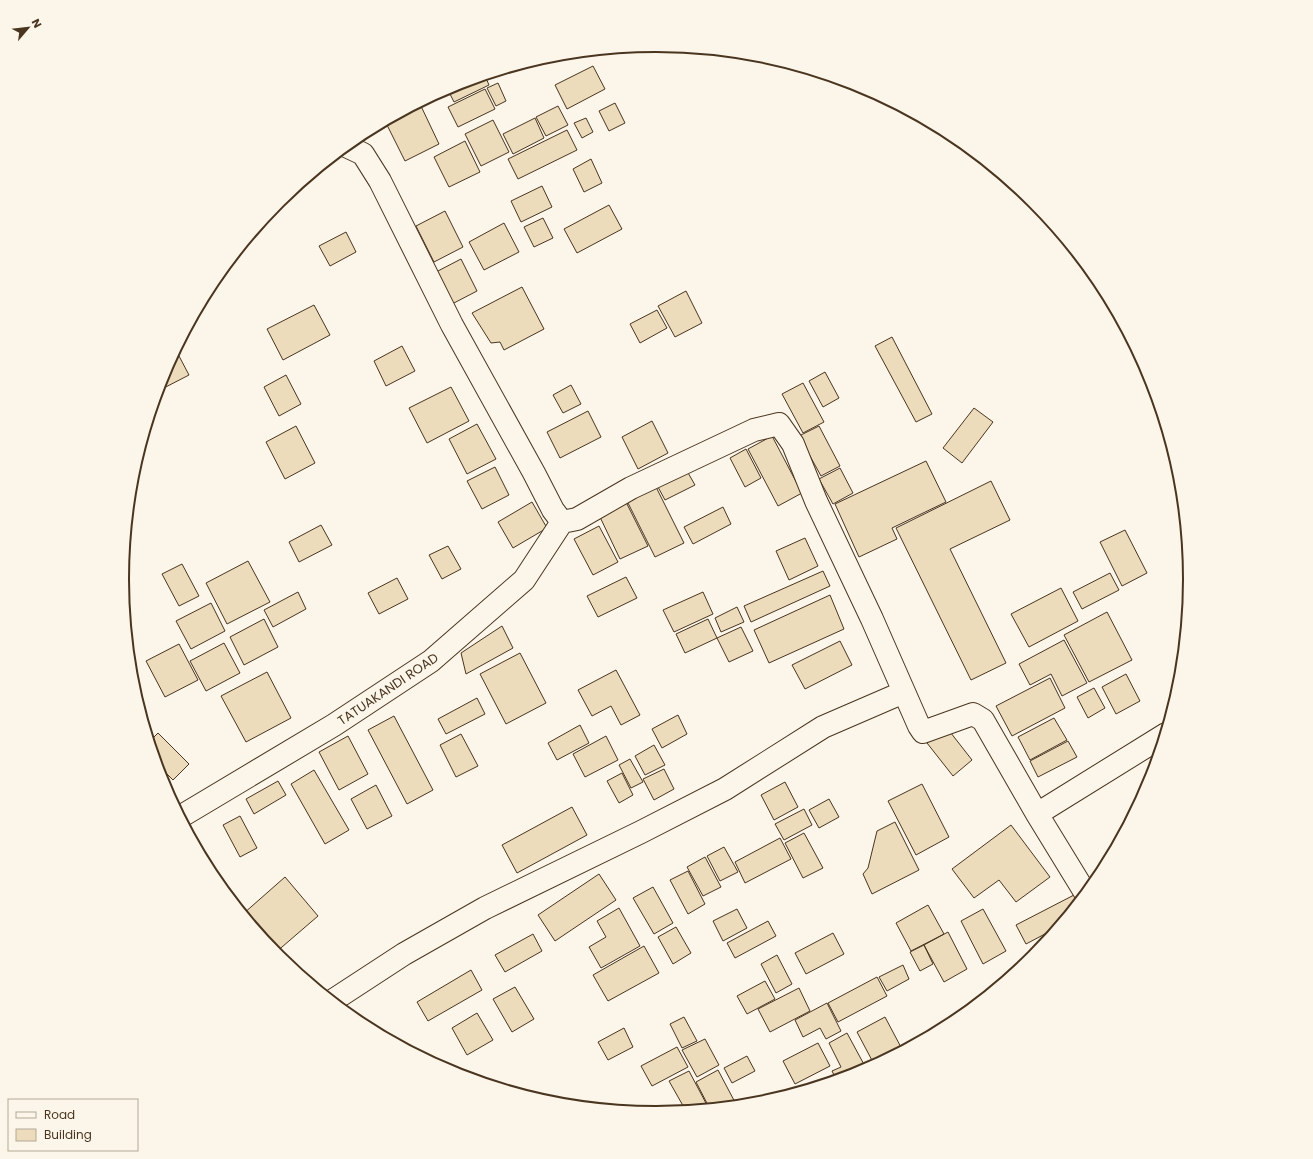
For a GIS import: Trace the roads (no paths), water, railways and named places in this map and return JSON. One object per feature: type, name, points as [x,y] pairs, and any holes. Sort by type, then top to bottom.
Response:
[{"type":"street","points":[[352,149],[363,154],[380,181],[452,325],[553,510],[562,522],[577,520],[631,488],[754,430],[779,424],[792,444],[816,501],[872,619],[919,726],[924,732],[973,714],[983,720],[1037,814],[1083,889]]},
{"type":"street","name":"TATUAKANDI ROAD","points":[[184,815],[334,724],[431,661],[524,580],[562,522]]},
{"type":"street","points":[[336,999],[404,954],[485,908],[725,789],[823,727],[904,692]]},
{"type":"street","points":[[1037,814],[1159,738]]}]
